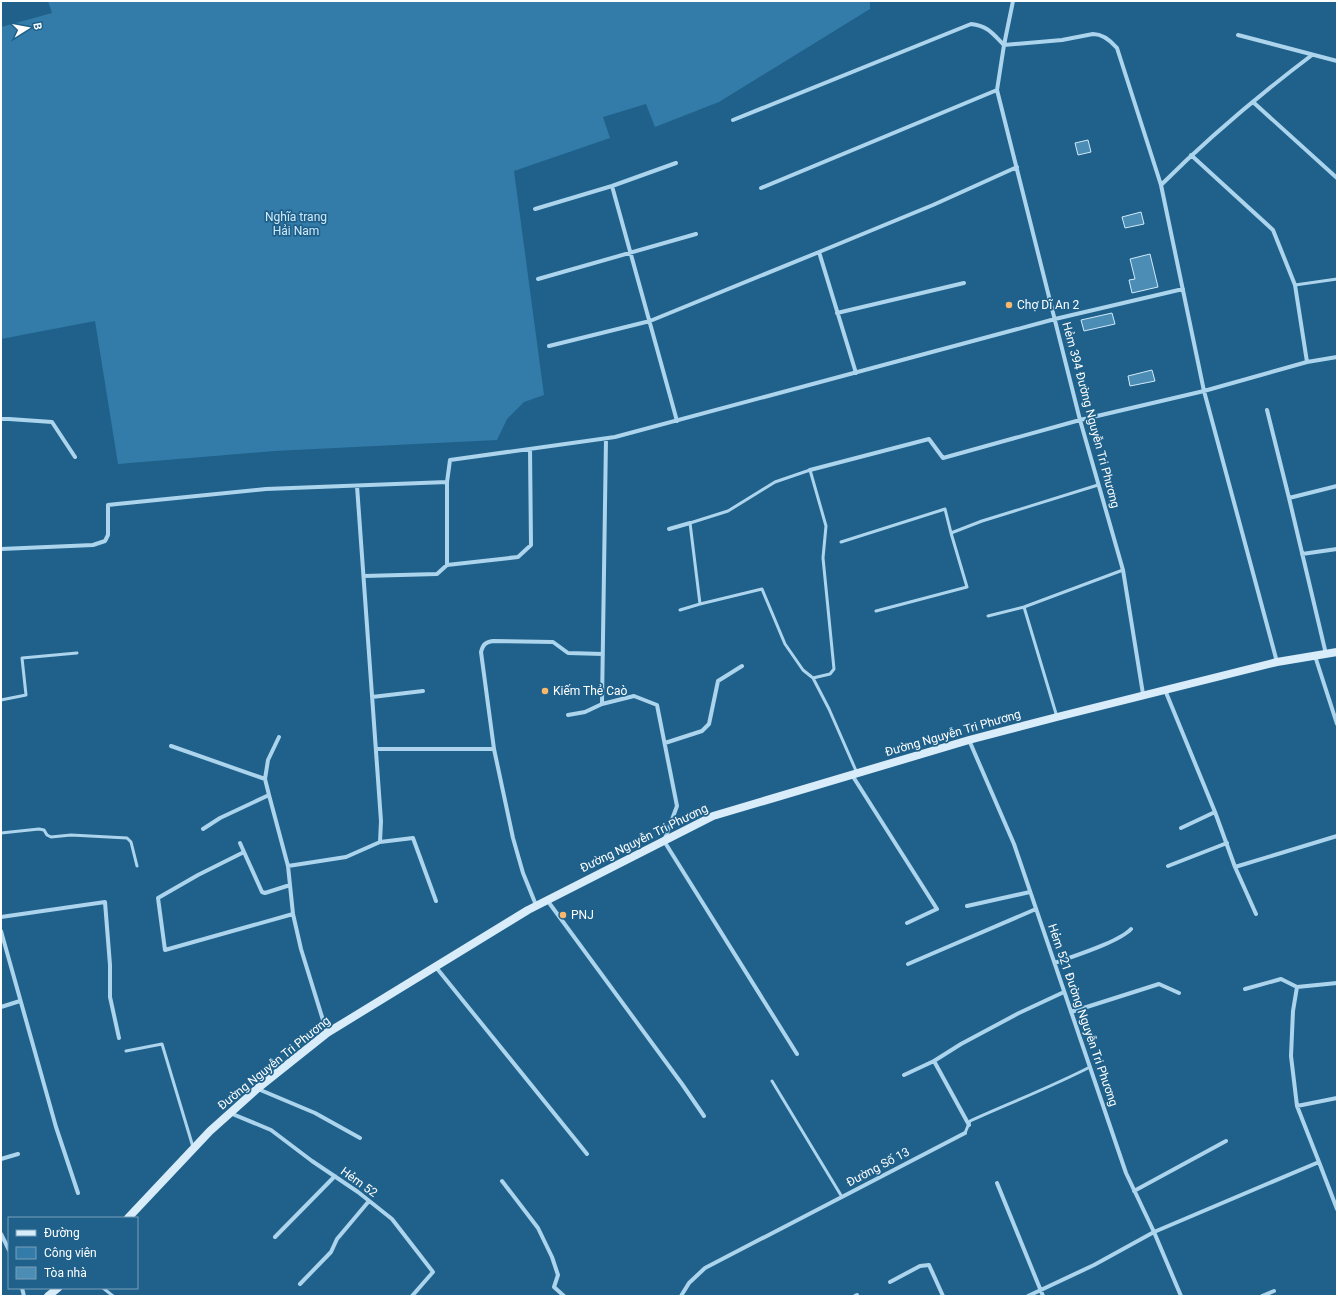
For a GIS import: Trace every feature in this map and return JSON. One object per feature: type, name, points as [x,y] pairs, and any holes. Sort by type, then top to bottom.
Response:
[{"type":"main road","name":"Đường Nguyễn Tri Phương","points":[[129,1217],[210,1131],[258,1088],[327,1033],[536,906],[713,816],[969,740],[1143,694],[1165,690],[1277,662],[1337,652]]},
{"type":"main road","points":[[48,1296],[57,1289]]},
{"type":"street","name":"Hẻm 394 Đường Nguyễn Tri Phương","points":[[1013,1],[1004,45],[998,90],[1080,420],[1123,570],[1143,694]]},
{"type":"street","points":[[733,120],[971,24],[981,25],[990,31],[1004,45],[1062,40],[1092,34],[1097,34],[1111,42],[1117,48],[1122,62],[1161,185],[1204,391],[1277,662]]},
{"type":"street","points":[[1238,35],[1337,61]]},
{"type":"street","points":[[1161,185],[1191,155],[1253,102],[1312,55]]},
{"type":"street","points":[[761,188],[998,90]]},
{"type":"street","points":[[1253,102],[1337,178]]},
{"type":"street","points":[[1191,155],[1273,230],[1294,285],[1307,362]]},
{"type":"street","points":[[535,209],[612,186],[676,163]]},
{"type":"street","points":[[549,346],[650,321],[933,205],[1016,167]]},
{"type":"street","points":[[612,186],[677,421]]},
{"type":"street","points":[[538,279],[696,234]]},
{"type":"street","points":[[818,252],[856,373]]},
{"type":"street","points":[[837,313],[964,283]]},
{"type":"street","points":[[447,565],[447,482],[450,460],[615,438],[1056,319],[1183,289]]},
{"type":"street","points":[[810,470],[929,439],[943,458],[1080,420],[1204,391],[1307,362],[1337,357]]},
{"type":"street","points":[[1267,410],[1326,654]]},
{"type":"street","points":[[1,420],[9,419],[52,422],[75,456]]},
{"type":"street","points":[[602,704],[606,439]]},
{"type":"street","points":[[364,576],[437,574],[447,565],[518,557],[531,545],[530,449]]},
{"type":"street","points":[[1,549],[93,545],[105,541],[108,535],[108,506],[116,504],[266,490],[447,482]]},
{"type":"street","points":[[357,486],[382,821],[380,842]]},
{"type":"street","points":[[1289,498],[1337,486]]},
{"type":"street","points":[[669,529],[690,523]]},
{"type":"street","points":[[1302,554],[1337,549]]},
{"type":"street","points":[[536,906],[523,873],[513,838],[494,749],[482,646],[487,642],[493,641],[553,642],[568,653],[603,654]]},
{"type":"street","points":[[1316,656],[1337,724]]},
{"type":"street","points":[[665,742],[702,732],[709,724],[718,681],[742,666]]},
{"type":"street","points":[[1165,690],[1215,812],[1235,867],[1256,914]]},
{"type":"street","points":[[372,697],[423,691]]},
{"type":"street","points":[[568,715],[585,712],[602,704],[634,696],[657,705],[677,806],[664,841],[797,1054]]},
{"type":"street","points":[[279,737],[268,760],[265,779],[288,866],[293,914],[301,950],[327,1033]]},
{"type":"street","name":"Hẻm 521 Đường Nguyễn Tri Phương","points":[[969,740],[1014,844],[1126,1173],[1154,1232],[1181,1296]]},
{"type":"street","points":[[171,746],[265,779]]},
{"type":"street","points":[[376,749],[494,749]]},
{"type":"street","points":[[854,774],[937,909],[907,923]]},
{"type":"street","points":[[203,829],[220,818],[268,795]]},
{"type":"street","points":[[1181,828],[1215,812]]},
{"type":"street","points":[[1235,867],[1337,836]]},
{"type":"street","points":[[288,866],[346,857],[380,842],[413,838],[436,901]]},
{"type":"street","points":[[240,843],[262,892],[266,893],[290,886]]},
{"type":"street","points":[[1168,866],[1227,843]]},
{"type":"street","points":[[244,852],[198,875],[158,898],[165,950],[293,914]]},
{"type":"street","points":[[967,906],[1030,892]]},
{"type":"street","points":[[547,900],[704,1116]]},
{"type":"street","points":[[1,917],[105,902],[110,965],[110,997],[119,1038]]},
{"type":"street","points":[[908,964],[1036,909]]},
{"type":"street","points":[[1055,963],[1116,939],[1127,934],[1131,929]]},
{"type":"street","points":[[1,931],[56,1127],[78,1193]]},
{"type":"street","points":[[435,966],[587,1154]]},
{"type":"street","points":[[1245,989],[1281,979],[1297,987],[1337,983]]},
{"type":"street","points":[[1071,1012],[1159,984],[1179,993]]},
{"type":"street","points":[[1297,987],[1293,1011],[1291,1056],[1297,1106],[1337,1208]]},
{"type":"street","points":[[904,1075],[934,1061],[961,1044],[1019,1013],[1064,992]]},
{"type":"street","points":[[1,1007],[20,1001]]},
{"type":"street","points":[[934,1061],[968,1125]]},
{"type":"street","points":[[258,1088],[315,1113],[360,1138]]},
{"type":"street","points":[[1297,1106],[1337,1098]]},
{"type":"street","name":"Hẻm 52","points":[[230,1113],[271,1130],[312,1161],[358,1192],[392,1219],[433,1272],[412,1296]]},
{"type":"street","name":"Đường Số 13","points":[[682,1296],[689,1283],[705,1268],[965,1133]]},
{"type":"street","points":[[1134,1191],[1226,1141]]},
{"type":"street","points":[[1,1159],[18,1154]]},
{"type":"street","points":[[1028,1296],[1094,1265],[1154,1232],[1319,1162]]},
{"type":"street","points":[[275,1237],[335,1176]]},
{"type":"street","points":[[502,1180],[538,1228],[552,1257],[558,1275],[554,1288],[564,1296]]},
{"type":"street","points":[[998,1183],[1043,1296]]},
{"type":"street","points":[[300,1284],[332,1252],[337,1239],[369,1201]]},
{"type":"street","points":[[1,1234],[8,1248]]},
{"type":"street","points":[[890,1282],[920,1266],[929,1265],[944,1296]]},
{"type":"street","points":[[1262,1296],[1274,1291]]},
{"type":"lane","points":[[1294,285],[1337,279]]},
{"type":"lane","points":[[700,604],[690,523],[728,512],[775,482],[810,470],[826,526],[823,558],[834,669],[830,674],[812,678]]},
{"type":"lane","points":[[951,533],[982,521],[1098,484]]},
{"type":"lane","points":[[841,542],[945,509],[968,587],[876,611]]},
{"type":"lane","points":[[988,616],[1024,607],[1123,570]]},
{"type":"lane","points":[[680,610],[762,589],[785,644],[803,670],[812,678],[828,708],[854,774]]},
{"type":"lane","points":[[1024,607],[1057,717]]},
{"type":"lane","points":[[1,700],[26,695],[22,658],[77,653]]},
{"type":"lane","points":[[1,833],[39,829],[44,830],[47,835],[51,837],[71,835],[127,838],[131,842],[137,866]]},
{"type":"lane","points":[[126,1051],[162,1044],[193,1148]]},
{"type":"lane","points":[[968,1125],[970,1121],[1090,1068]]},
{"type":"lane","points":[[772,1081],[842,1198]]},
{"type":"lane","name":"Đường Số 13","points":[[965,1133],[968,1125]]},
{"type":"lane","points":[[104,1289],[113,1296]]},
{"type":"green space","name":"Nghĩa trang Hải Nam","points":[[48,1],[870,1],[870,9],[719,102],[655,127],[646,104],[603,117],[610,138],[514,171],[544,395],[524,402],[507,419],[497,440],[274,451],[118,464],[95,321],[1,339],[1,27],[52,13]]},
{"type":"building","points":[[1088,140],[1091,152],[1078,155],[1075,143]]},
{"type":"building","points":[[1141,212],[1144,224],[1125,228],[1122,217]]},
{"type":"building","points":[[1150,254],[1158,287],[1132,293],[1129,280],[1135,279],[1130,259]]},
{"type":"building","points":[[1112,313],[1115,324],[1084,331],[1081,320]]},
{"type":"building","points":[[1152,370],[1155,381],[1130,386],[1128,376]]},
{"type":"place","name":"Chợ Dĩ An 2","points":[[1009,305]]},
{"type":"place","name":"Kiếm Thẻ Caò","points":[[545,691]]},
{"type":"place","name":"PNJ","points":[[563,915]]}]
